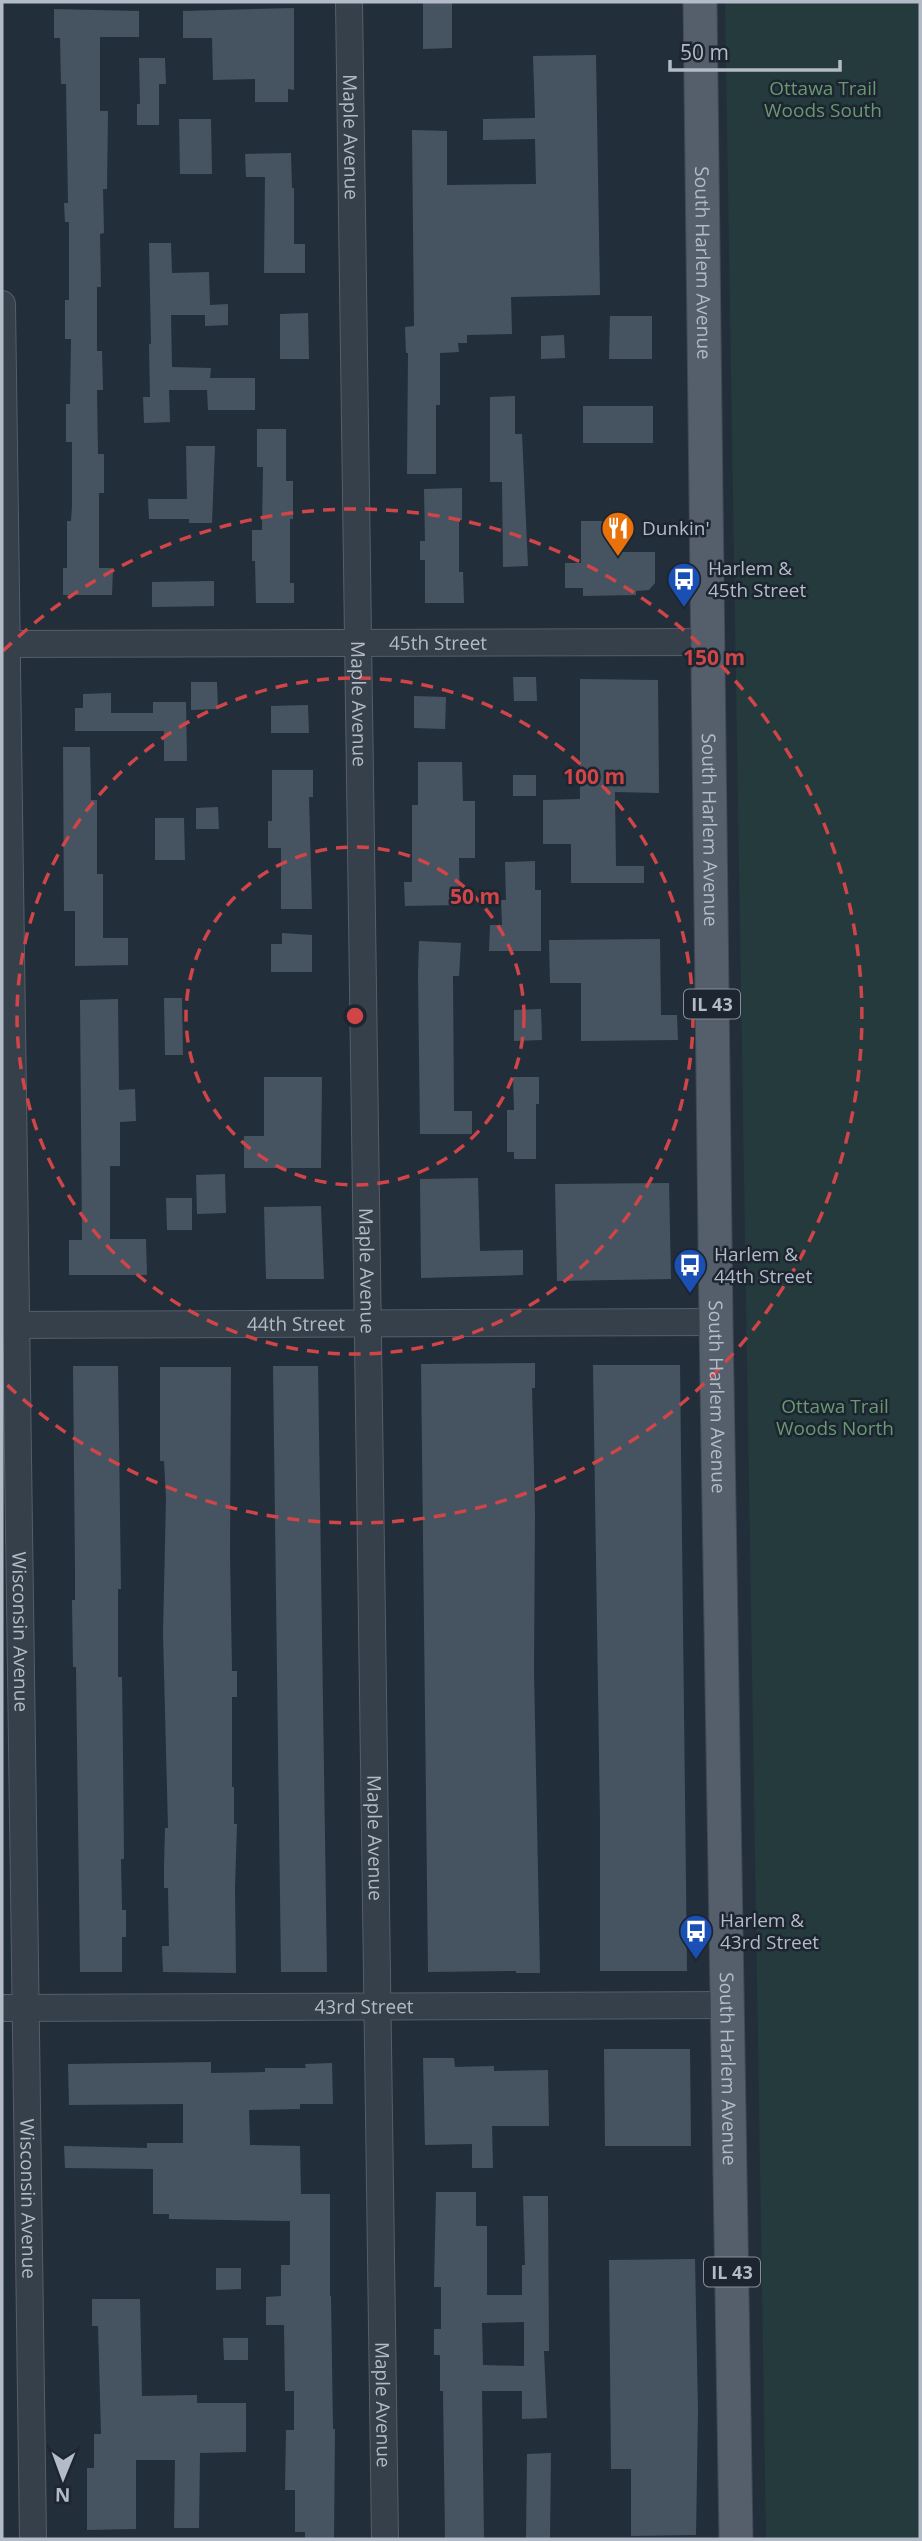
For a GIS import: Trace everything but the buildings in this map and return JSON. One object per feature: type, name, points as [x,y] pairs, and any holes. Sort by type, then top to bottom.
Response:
[{"type":"main road","name":"South Harlem Avenue","points":[[700,2],[716,1322],[736,2539]]},
{"type":"street","name":"Maple Avenue","points":[[349,2],[385,2539]]},
{"type":"street","name":"Wisconsin Avenue","points":[[2,304],[14,2008],[33,2539]]},
{"type":"street","name":"45th Street","points":[[4,644],[707,642]]},
{"type":"street","name":"44th Street","points":[[9,1325],[716,1322]]},
{"type":"street","name":"43rd Street","points":[[14,2008],[728,2005]]},
{"type":"green space","points":[[725,2],[920,2],[920,2539],[766,2539]]},
{"type":"place","name":"Dunkin'","points":[[618,558]]},
{"type":"place","name":"Harlem & 45th Street","points":[[684,609]]},
{"type":"place","name":"Harlem & 44th Street","points":[[690,1295]]},
{"type":"place","name":"Harlem & 43rd Street","points":[[696,1961]]},
{"type":"park label","name":"Ottawa Trail Woods South","points":[[823,99]]},
{"type":"park label","name":"Ottawa Trail Woods North","points":[[835,1417]]}]
